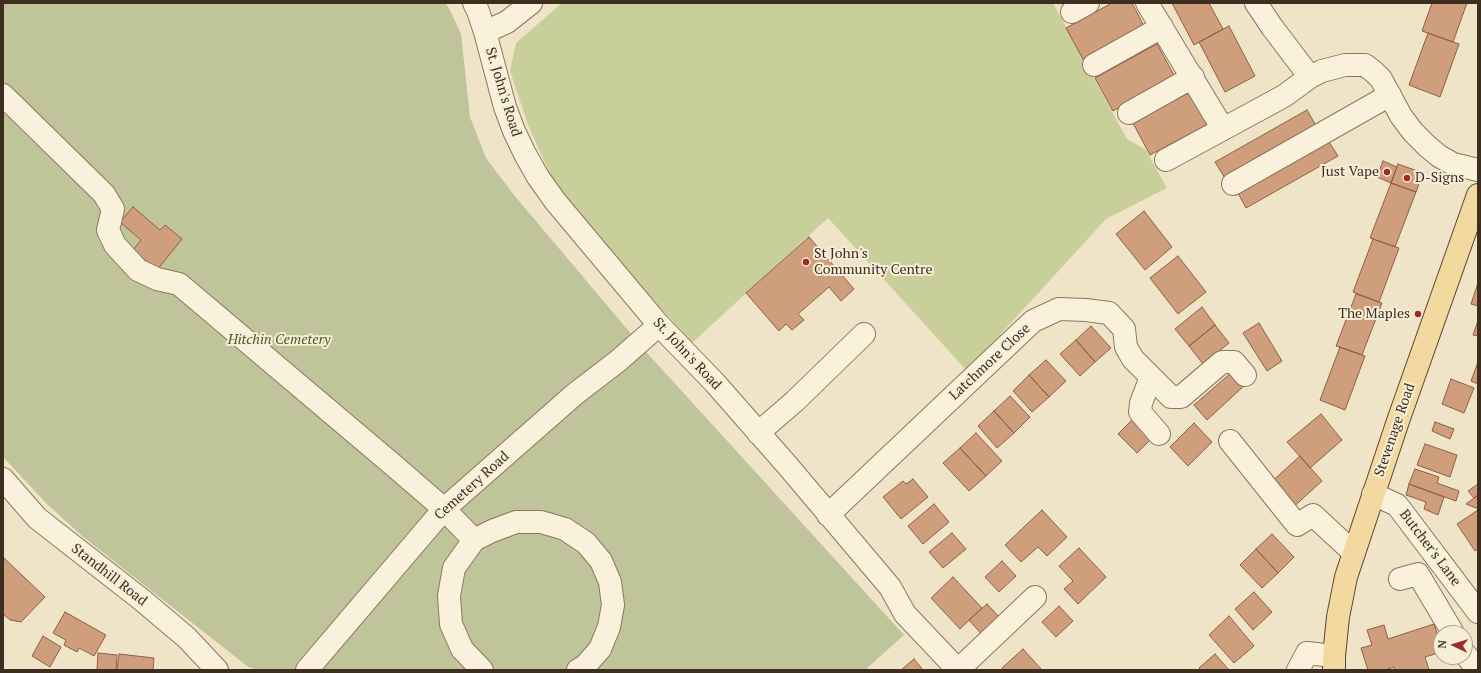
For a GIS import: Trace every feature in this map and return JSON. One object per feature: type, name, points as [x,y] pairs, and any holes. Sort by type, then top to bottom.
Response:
[{"type":"main road","name":"Stevenage Road","points":[[1334,663],[1338,617],[1346,577],[1373,494],[1477,200]]},
{"type":"street","name":"St. John's Road","points":[[474,3],[485,32],[505,106],[512,125],[525,154],[538,177],[555,201],[659,325],[715,384],[890,588],[905,614],[958,670]]},
{"type":"street","points":[[485,32],[507,22],[531,3]]},
{"type":"street","points":[[1147,3],[1223,129]]},
{"type":"street","points":[[1256,3],[1272,27],[1310,77]]},
{"type":"street","points":[[1094,65],[1162,27]]},
{"type":"street","points":[[1166,160],[1284,96],[1310,77],[1322,71],[1345,65],[1365,65],[1381,79],[1405,121],[1413,132],[1427,146],[1439,156],[1453,164],[1478,170]]},
{"type":"street","points":[[1129,113],[1193,77]]},
{"type":"street","points":[[3,94],[104,194],[113,209],[108,230],[114,245],[138,270],[157,279],[179,284],[338,417],[444,509],[474,540]]},
{"type":"street","points":[[1233,184],[1390,95]]},
{"type":"street","name":"Latchmore Close","points":[[828,515],[1033,321],[1059,309],[1109,313],[1124,329],[1126,347],[1132,359],[1171,397],[1181,397],[1222,362],[1234,362],[1245,375]]},
{"type":"street","name":"Cemetery Road","points":[[307,670],[444,509],[575,394],[618,361],[659,325]]},
{"type":"street","points":[[758,433],[864,334]]},
{"type":"street","points":[[1151,377],[1141,403],[1140,412],[1159,434]]},
{"type":"street","points":[[1230,441],[1297,525],[1313,515],[1354,553]]},
{"type":"street","name":"Standhill Road","points":[[3,479],[38,518],[142,600],[187,638],[217,670]]},
{"type":"street","name":"Butcher's Lane","points":[[1373,494],[1397,505],[1478,612]]},
{"type":"street","points":[[482,670],[462,649],[451,624],[449,596],[454,568],[474,540],[516,522],[541,522],[565,529],[586,543],[601,560],[610,582],[613,605],[609,628],[600,648],[584,669]]},
{"type":"street","points":[[1400,580],[1418,574],[1448,625]]},
{"type":"street","points":[[958,670],[1035,597]]},
{"type":"street","points":[[1298,670],[1307,653],[1334,663]]},
{"type":"green space","name":"Hitchin Cemetery","points":[[3,3],[445,3],[449,8],[461,34],[470,117],[486,158],[514,195],[648,354],[904,635],[865,670],[256,670],[247,666],[82,536],[47,504],[3,457]]},
{"type":"green space","points":[[562,3],[1053,3],[1127,139],[1145,149],[1167,188],[1106,219],[967,371],[828,218],[692,343],[558,192],[528,125],[510,71],[516,43]]},
{"type":"building","points":[[1112,3],[1132,3],[1145,28],[1084,61],[1066,28]]},
{"type":"building","points":[[1172,3],[1209,3],[1223,29],[1194,45]]},
{"type":"building","points":[[1432,3],[1467,3],[1453,42],[1422,31]]},
{"type":"building","points":[[1229,26],[1255,76],[1225,92],[1199,42]]},
{"type":"building","points":[[1428,33],[1459,44],[1440,97],[1409,85]]},
{"type":"building","points":[[1157,44],[1175,77],[1113,111],[1095,78]]},
{"type":"building","points":[[1190,92],[1208,124],[1150,155],[1133,123]]},
{"type":"building","points":[[1307,110],[1316,126],[1225,178],[1215,162]]},
{"type":"building","points":[[1329,142],[1338,156],[1246,208],[1238,193]]},
{"type":"building","name":"Just Vape","points":[[1383,161],[1397,167],[1391,183],[1377,177]]},
{"type":"building","name":"D-Signs","points":[[1398,164],[1423,173],[1416,192],[1391,183]]},
{"type":"building","points":[[1391,183],[1416,192],[1395,247],[1370,238]]},
{"type":"building","points":[[133,207],[160,230],[165,225],[182,239],[157,270],[133,250],[141,240],[120,222]]},
{"type":"building","points":[[1144,211],[1172,247],[1145,270],[1116,234]]},
{"type":"building","name":"St John's Community Centre","points":[[809,237],[854,289],[841,301],[829,287],[798,314],[804,320],[792,330],[786,324],[779,331],[746,293]]},
{"type":"building","points":[[1373,239],[1399,248],[1379,302],[1353,292]]},
{"type":"building","points":[[1178,256],[1206,292],[1178,314],[1150,278]]},
{"type":"building","points":[[1478,283],[1478,306],[1471,304]]},
{"type":"building","points":[[1356,294],[1382,303],[1362,355],[1336,346]]},
{"type":"building","points":[[1202,307],[1215,325],[1189,346],[1175,329]]},
{"type":"building","points":[[1478,321],[1478,336],[1473,335]]},
{"type":"building","points":[[1259,323],[1282,361],[1267,371],[1243,333]]},
{"type":"building","points":[[1215,325],[1229,343],[1203,364],[1189,346]]},
{"type":"building","points":[[1091,326],[1111,348],[1095,362],[1076,340]]},
{"type":"building","points":[[1076,340],[1095,362],[1080,376],[1060,354]]},
{"type":"building","points":[[1340,347],[1365,356],[1345,410],[1320,400]]},
{"type":"building","points":[[1046,360],[1066,381],[1049,397],[1029,375]]},
{"type":"building","points":[[1478,362],[1478,384],[1471,381]]},
{"type":"building","points":[[1233,371],[1245,385],[1207,420],[1194,405]]},
{"type":"building","points":[[1029,375],[1049,397],[1032,412],[1013,391]]},
{"type":"building","points":[[1451,379],[1474,388],[1464,413],[1442,404]]},
{"type":"building","points":[[1010,396],[1030,417],[1014,433],[994,411]]},
{"type":"building","points":[[994,411],[1014,433],[997,448],[978,426]]},
{"type":"building","points":[[1321,414],[1342,440],[1310,468],[1287,442]]},
{"type":"building","points":[[1135,417],[1154,436],[1137,453],[1118,434]]},
{"type":"building","points":[[1435,422],[1454,429],[1450,439],[1432,431]]},
{"type":"building","points":[[1194,423],[1212,442],[1188,466],[1170,447]]},
{"type":"building","points":[[976,433],[1002,461],[986,476],[960,448]]},
{"type":"building","points":[[1425,444],[1457,455],[1450,477],[1417,465]]},
{"type":"building","points":[[960,448],[986,476],[969,491],[943,463]]},
{"type":"building","points":[[1300,456],[1322,481],[1290,510],[1268,485]]},
{"type":"building","points":[[1415,469],[1439,477],[1437,483],[1459,491],[1456,501],[1409,484]]},
{"type":"building","points":[[913,479],[928,497],[901,519],[883,497],[903,481],[906,484]]},
{"type":"building","points":[[1409,484],[1444,497],[1438,515],[1424,509],[1426,502],[1406,495]]},
{"type":"building","points":[[1478,484],[1478,495],[1474,498],[1468,491]]},
{"type":"building","points":[[1478,495],[1478,507],[1476,508],[1466,504]]},
{"type":"building","points":[[934,504],[949,522],[923,544],[908,526]]},
{"type":"building","points":[[1042,510],[1067,537],[1047,556],[1038,547],[1021,562],[1005,545]]},
{"type":"building","points":[[1478,510],[1478,549],[1475,551],[1457,524]]},
{"type":"building","points":[[952,533],[966,549],[943,568],[929,552]]},
{"type":"building","points":[[1272,534],[1294,557],[1278,573],[1256,549]]},
{"type":"building","points":[[1079,548],[1106,577],[1078,604],[1064,589],[1073,581],[1059,566]]},
{"type":"building","points":[[1256,549],[1278,573],[1262,588],[1240,565]]},
{"type":"building","points":[[3,557],[45,597],[21,622],[10,620],[3,614]]},
{"type":"building","points":[[1002,561],[1016,576],[999,592],[985,577]]},
{"type":"building","points":[[953,577],[982,608],[960,629],[931,598]]},
{"type":"building","points":[[1254,592],[1272,612],[1253,630],[1235,609]]},
{"type":"building","points":[[987,604],[1003,621],[985,638],[969,620]]},
{"type":"building","points":[[1059,606],[1073,621],[1056,637],[1042,622]]},
{"type":"building","points":[[65,612],[106,635],[94,656],[79,648],[77,652],[64,645],[66,640],[53,633]]},
{"type":"building","points":[[1229,616],[1254,646],[1234,663],[1209,635]]},
{"type":"building","points":[[1434,624],[1433,654],[1425,657],[1429,670],[1395,670],[1394,667],[1385,670],[1368,670],[1361,648],[1372,645],[1367,630],[1384,625],[1388,639]]},
{"type":"building","points":[[43,636],[61,647],[50,667],[32,656]]},
{"type":"building","points":[[1023,649],[1042,670],[1004,670],[1002,668]]},
{"type":"building","points":[[98,653],[117,655],[116,670],[97,670]]},
{"type":"building","points":[[119,654],[154,658],[153,670],[117,670]]},
{"type":"building","points":[[1215,654],[1229,670],[1201,670],[1199,668]]},
{"type":"building","points":[[914,659],[923,670],[901,670]]},
{"type":"place","name":"Just Vape","points":[[1387,172]]},
{"type":"place","name":"D-Signs","points":[[1407,178]]},
{"type":"place","name":"St John's Community Centre","points":[[806,262]]},
{"type":"place","name":"The Maples","points":[[1418,314]]}]
